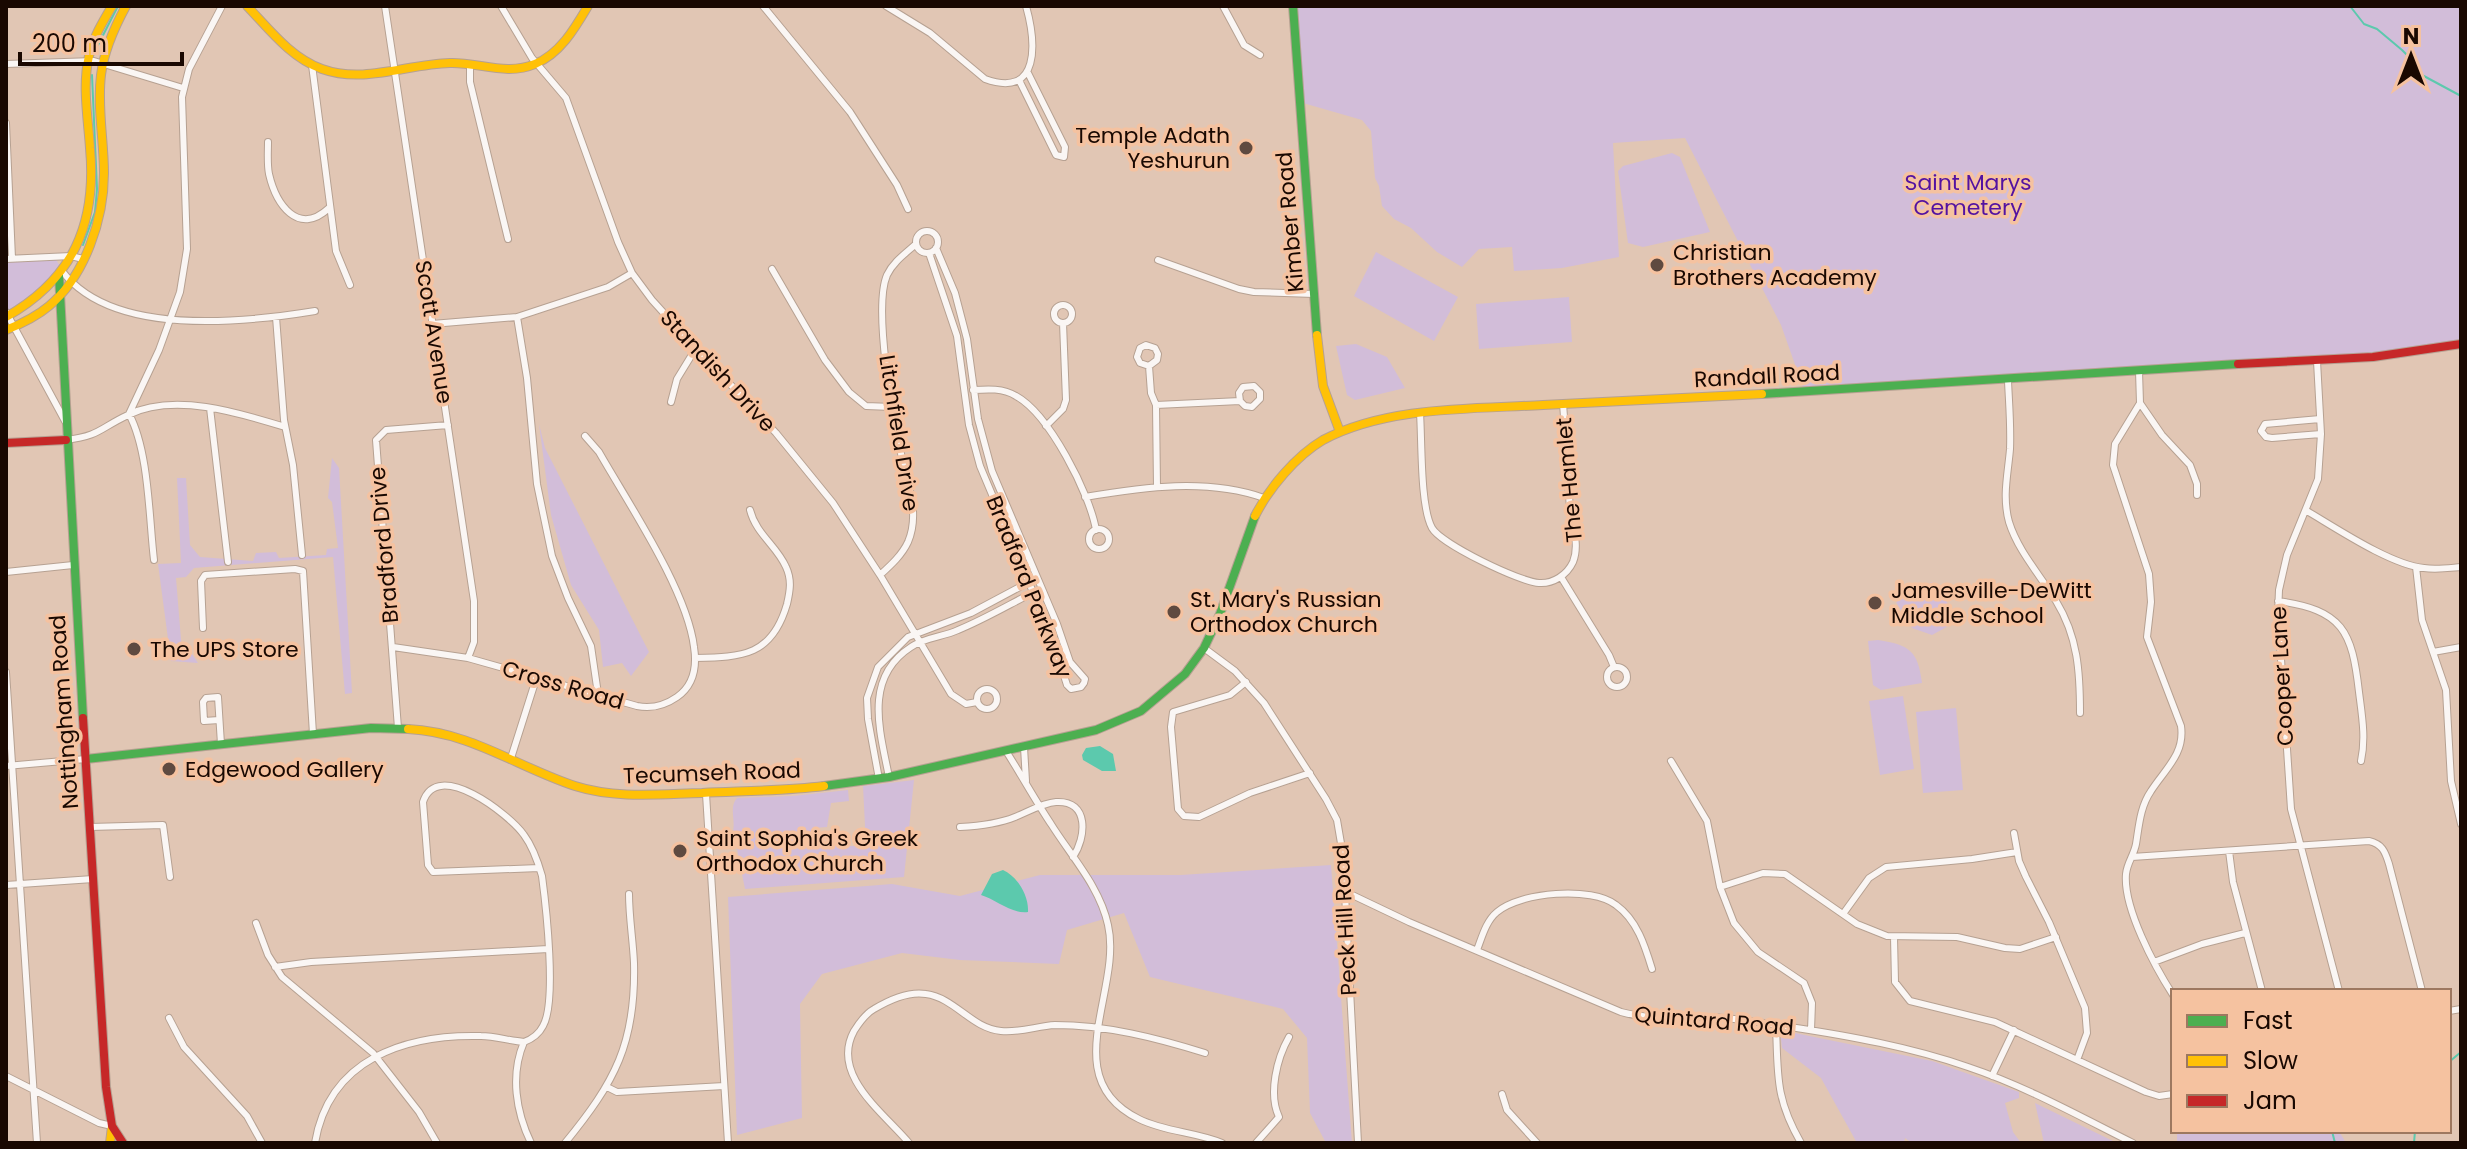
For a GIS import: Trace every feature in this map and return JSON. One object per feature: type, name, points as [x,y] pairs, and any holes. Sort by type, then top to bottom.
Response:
[{"type":"street","points":[[65,421],[10,329],[7,315],[36,298],[60,273],[85,226],[91,200],[88,60],[90,49],[112,6]]},
{"type":"street","points":[[10,329],[47,310],[60,297],[96,230],[103,194],[102,63],[112,32],[126,6]]},
{"type":"street","points":[[154,560],[141,453],[129,414],[172,319],[185,269],[183,88],[189,69],[222,6]]},
{"type":"street","points":[[247,6],[294,53],[312,65],[333,72],[354,74],[451,63],[513,70],[537,63],[554,51],[569,37],[588,6]]},
{"type":"street","name":"Scott Avenue","points":[[385,6],[474,601],[474,642],[468,658]]},
{"type":"street","name":"Standish Drive","points":[[501,6],[537,63],[566,98],[632,273],[652,300],[807,469],[833,503],[951,694],[966,704],[977,702]]},
{"type":"street","points":[[763,6],[850,112],[897,185],[908,209]]},
{"type":"street","points":[[886,6],[930,33],[985,79],[994,82],[1019,80],[1028,73]]},
{"type":"street","points":[[1019,80],[1056,155],[1064,157],[1065,147],[1028,73],[1032,33],[1026,6]]},
{"type":"street","points":[[1223,6],[1244,45],[1260,55]]},
{"type":"street","name":"Kimber Road","points":[[1293,6],[1323,386],[1340,432]]},
{"type":"street","points":[[6,64],[88,60],[183,88]]},
{"type":"street","points":[[312,65],[319,99],[336,251],[350,285]]},
{"type":"street","points":[[470,65],[470,82],[508,239]]},
{"type":"street","points":[[6,123],[9,258],[71,256],[83,259]]},
{"type":"street","points":[[268,142],[270,177],[278,199],[288,213],[308,219],[329,208]]},
{"type":"street","points":[[929,232],[936,236],[936,248],[929,253],[922,252],[916,244],[920,234],[929,232]]},
{"type":"street","name":"Litchfield Drive","points":[[880,575],[904,549],[912,522],[912,498],[892,407],[883,289],[892,268],[916,244]]},
{"type":"street","name":"Bradford Parkway","points":[[929,253],[957,336],[969,425],[980,466],[1051,635],[1068,687],[1081,687],[1085,679],[1070,662],[992,471],[978,419],[967,339],[955,293],[936,248]]},
{"type":"street","points":[[1158,260],[1239,289],[1314,294]]},
{"type":"street","points":[[772,269],[825,360],[849,392],[866,406],[892,407]]},
{"type":"street","points":[[60,273],[78,290],[119,310],[172,319],[276,317],[315,311]]},
{"type":"street","name":"Nottingham Road","points":[[60,273],[73,565],[106,1087],[112,1126],[123,1143]]},
{"type":"street","points":[[432,324],[517,317],[608,287],[632,273]]},
{"type":"street","points":[[276,317],[285,427],[293,465],[302,555]]},
{"type":"street","points":[[517,317],[527,378],[537,484],[552,556],[591,646],[598,694]]},
{"type":"street","points":[[1046,426],[1063,409],[1066,400],[1063,323]]},
{"type":"street","name":"Randall Road","points":[[1204,648],[1220,614],[1249,528],[1264,498],[1297,460],[1340,432],[1387,417],[2317,361],[2461,345]]},
{"type":"street","points":[[671,402],[682,368],[696,348]]},
{"type":"street","name":"Cooper Lane","points":[[2317,361],[2321,434],[2318,479],[2287,555],[2278,601],[2289,795],[2338,989]]},
{"type":"street","points":[[1149,366],[1151,393],[1156,405],[1157,487]]},
{"type":"street","points":[[2139,371],[2140,403],[2162,435],[2190,465],[2197,484],[2197,495]]},
{"type":"street","points":[[2008,381],[2010,448],[2005,479],[2008,517],[2017,542],[2056,601],[2073,636],[2080,673],[2080,713]]},
{"type":"street","points":[[966,391],[992,389],[1015,395],[1032,408],[1064,454],[1085,497],[1096,530]]},
{"type":"street","points":[[1156,405],[1240,401]]},
{"type":"street","points":[[2140,403],[2115,444],[2113,465],[2149,574],[2151,602],[2147,637],[2181,726],[2182,739],[2177,756],[2145,803],[2128,867],[2127,886],[2135,917],[2154,962],[2171,992]]},
{"type":"street","name":"The Hamlet","points":[[1561,577],[1573,561],[1576,546],[1570,510],[1563,404]]},
{"type":"street","points":[[6,443],[66,440],[98,434],[129,414],[172,406],[210,408],[285,427]]},
{"type":"street","points":[[210,408],[219,464],[228,562]]},
{"type":"street","points":[[1420,413],[1427,515],[1436,533],[1455,547],[1532,582],[1549,582],[1561,577],[1614,667]]},
{"type":"street","points":[[2320,419],[2265,424],[2261,431],[2272,438],[2321,434]]},
{"type":"street","name":"Bradford Drive","points":[[398,728],[376,440],[386,430],[448,425]]},
{"type":"street","points":[[585,436],[599,452],[668,574],[688,624],[695,658],[756,651],[775,634],[784,611],[790,590],[787,569],[753,523],[750,510]]},
{"type":"street","points":[[1085,497],[1157,487],[1210,487],[1243,491],[1264,498]]},
{"type":"street","points":[[2307,511],[2382,553],[2416,567],[2461,567]]},
{"type":"street","points":[[6,572],[73,565]]},
{"type":"street","points":[[2416,567],[2422,620],[2446,690],[2452,792],[2461,824]]},
{"type":"street","points":[[203,628],[201,581],[205,575],[303,571],[313,734]]},
{"type":"street","points":[[879,779],[867,698],[878,667],[916,633],[971,613],[1038,578]]},
{"type":"street","points":[[889,777],[879,728],[878,694],[886,672],[898,658],[920,642],[956,631],[1042,589]]},
{"type":"street","points":[[2278,601],[2320,610],[2333,619],[2347,636],[2355,660],[2364,728],[2365,745],[2361,761]]},
{"type":"street","name":"Cross Road","points":[[393,647],[468,658],[637,706],[662,706],[682,694],[693,677],[695,658]]},
{"type":"street","points":[[2433,652],[2461,647]]},
{"type":"street","name":"Peck Hill Road","points":[[1204,648],[1246,682],[1310,773],[1337,820],[1346,892],[1358,1143]]},
{"type":"street","name":"Tecumseh Road","points":[[9,766],[371,728],[398,728],[437,732],[464,739],[553,778],[601,793],[649,796],[794,790],[879,779],[1096,730],[1141,711],[1178,681],[1204,648]]},
{"type":"street","points":[[6,672],[9,766],[37,1143]]},
{"type":"street","points":[[511,758],[537,676]]},
{"type":"street","points":[[1246,682],[1230,695],[1173,712],[1171,727],[1178,809],[1184,816],[1199,817],[1250,793],[1310,773]]},
{"type":"street","points":[[219,720],[221,744]]},
{"type":"street","points":[[1024,747],[1026,781]]},
{"type":"street","points":[[1006,751],[1100,901],[1109,927],[1111,961],[1097,1029],[1096,1064],[1107,1091],[1117,1104],[1145,1122],[1222,1143]]},
{"type":"street","points":[[2450,754],[2461,753]]},
{"type":"street","points":[[1671,761],[1707,821],[1726,907],[1743,936],[1758,952],[1804,983],[1812,1003],[1811,1030]]},
{"type":"street","points":[[315,1143],[323,1112],[335,1093],[348,1077],[392,1047],[431,1039],[477,1036],[524,1042],[535,1037],[548,1014],[550,998],[545,898],[539,868],[524,835],[498,807],[468,792],[449,787],[432,788],[426,794],[423,802],[428,865],[433,872],[539,868]]},
{"type":"street","points":[[706,794],[728,1143]]},
{"type":"street","points":[[960,827],[993,824],[1054,802],[1069,804],[1081,817],[1084,831],[1083,840],[1073,857]]},
{"type":"street","points":[[90,827],[163,825],[170,877]]},
{"type":"street","points":[[2014,833],[2026,877],[2056,937],[2087,1014],[2087,1033],[2077,1060]]},
{"type":"street","points":[[2132,857],[2376,843],[2385,852],[2389,864],[2421,989]]},
{"type":"street","points":[[2229,851],[2245,933],[2261,989]]},
{"type":"street","points":[[1843,914],[1869,878],[1886,867],[2017,852]]},
{"type":"street","points":[[1720,887],[1763,873],[1785,874],[1843,914],[1877,933],[1894,937],[1943,936],[2020,949],[2056,937]]},
{"type":"street","points":[[6,885],[93,879]]},
{"type":"street","name":"Quintard Road","points":[[1346,892],[1621,1012],[1641,1018],[1708,1017],[1776,1025],[1932,1056],[1992,1076],[2133,1143]]},
{"type":"street","points":[[565,1143],[607,1087],[625,1047],[632,1015],[634,959],[629,894]]},
{"type":"street","points":[[1477,950],[1491,919],[1506,906],[1544,896],[1585,894],[1608,900],[1626,913],[1652,969]]},
{"type":"street","points":[[256,923],[275,967],[297,991],[376,1056],[419,1112],[437,1143]]},
{"type":"street","points":[[2154,962],[2202,944],[2245,933]]},
{"type":"street","points":[[1894,937],[1895,982],[1905,997],[1923,1005],[1995,1022],[2146,1092],[2159,1096],[2171,1094]]},
{"type":"street","points":[[275,967],[548,949]]},
{"type":"street","points":[[909,1143],[861,1090],[849,1070],[848,1049],[851,1038],[866,1015],[910,994],[924,993],[943,1000],[970,1021],[996,1031],[1058,1025],[1097,1029],[1159,1039],[1205,1053]]},
{"type":"street","points":[[169,1018],[184,1047],[247,1116],[262,1143]]},
{"type":"street","points":[[1776,1025],[1780,1098],[1801,1143]]},
{"type":"street","points":[[1992,1076],[2014,1030]]},
{"type":"street","points":[[1256,1143],[1279,1117],[1274,1107],[1280,1054],[1289,1037]]},
{"type":"street","points":[[524,1042],[517,1061],[517,1100],[531,1143]]},
{"type":"street","points":[[6,1076],[99,1123],[112,1126],[110,1143]]},
{"type":"street","points":[[607,1087],[617,1092],[724,1086]]},
{"type":"street","points":[[1502,1094],[1507,1110],[1537,1143]]},
{"type":"green space","name":"Saint Marys Cemetery","points":[[1296,6],[2461,6],[2461,344],[2394,355],[1836,391],[1833,385],[1803,387],[1781,325],[1685,138],[1613,143],[1619,257],[1562,268],[1514,271],[1512,247],[1479,249],[1462,267],[1437,252],[1382,206],[1375,178],[1371,131],[1362,120],[1303,103]]},
{"type":"green space","points":[[1672,153],[1680,157],[1710,232],[1643,247],[1628,243],[1618,171],[1623,166]]},
{"type":"green space","points":[[1376,252],[1458,297],[1434,341],[1354,296]]},
{"type":"green space","points":[[56,259],[59,265],[39,292],[8,310],[6,261]]},
{"type":"green space","points":[[1569,297],[1572,342],[1479,349],[1476,304]]},
{"type":"green space","points":[[1356,344],[1387,357],[1405,388],[1355,400],[1347,395],[1336,346]]},
{"type":"green space","points":[[539,424],[545,448],[649,652],[631,676],[622,663],[603,667],[599,630],[571,585],[551,515]]},
{"type":"green space","points":[[332,458],[339,468],[352,693],[345,694],[333,557],[194,568],[186,577],[176,578],[182,652],[192,654],[198,663],[171,661],[158,564],[181,563],[177,478],[186,478],[190,545],[200,557],[253,561],[256,553],[276,552],[279,558],[326,555],[327,549],[338,548],[332,502],[328,498]]},
{"type":"green space","points":[[1932,582],[1946,601],[1952,624],[1932,635],[1912,628],[1896,602]]},
{"type":"green space","points":[[1868,641],[1898,644],[1910,651],[1918,663],[1922,683],[1881,690],[1873,685]]},
{"type":"green space","points":[[1903,696],[1914,769],[1880,775],[1869,701]]},
{"type":"green space","points":[[1956,708],[1963,790],[1923,793],[1916,712]]},
{"type":"green space","points":[[914,780],[904,877],[745,889],[732,834],[733,806],[737,798],[848,790],[849,801],[831,803],[827,827],[814,828],[814,846],[866,846],[863,786]]},
{"type":"green space","points":[[1331,865],[1352,1143],[1326,1143],[1310,1113],[1307,1038],[1283,1009],[1150,977],[1124,913],[1067,930],[1059,964],[960,960],[902,953],[822,974],[800,1004],[802,1118],[737,1135],[728,897],[892,884],[960,896],[1040,875],[1181,875]]},
{"type":"green space","points":[[1780,1030],[1932,1061],[2019,1092],[2019,1098],[2005,1103],[2013,1132],[2021,1143],[1912,1143],[1905,1138],[1904,1143],[1857,1143],[1821,1078],[1782,1048]]},
{"type":"green space","points":[[2035,1103],[2117,1143],[2044,1143]]},
{"type":"green space","points":[[2177,1133],[2340,1133],[2346,1143],[2177,1143]]},
{"type":"water","points":[[1100,746],[1113,754],[1116,771],[1102,771],[1083,760],[1086,748]]},
{"type":"water","points":[[1003,870],[1022,888],[1028,912],[1010,909],[981,895],[992,874]]},
{"type":"waterway","points":[[98,45],[118,6]]},
{"type":"waterway","points":[[2350,6],[2364,24],[2377,29],[2410,58],[2415,74],[2461,96]]},
{"type":"waterway","points":[[83,245],[95,212],[97,189],[92,75]]},
{"type":"waterway","points":[[2451,1060],[2461,1052]]},
{"type":"waterway","points":[[2332,1133],[2335,1143]]},
{"type":"waterway","points":[[2414,1143],[2415,1133]]},
{"type":"traffic: fast","points":[[1293,6],[1317,335]]},
{"type":"traffic: fast","points":[[59,275],[83,718]]},
{"type":"traffic: fast","points":[[1762,394],[2238,364]]},
{"type":"traffic: fast","points":[[824,786],[889,777],[1096,730],[1141,711],[1185,674],[1204,648],[1220,614],[1255,516]]},
{"type":"traffic: fast","points":[[86,759],[371,728],[408,729]]},
{"type":"traffic: slow","points":[[6,317],[29,302],[64,267],[84,225],[91,176],[87,67],[93,42],[112,6]]},
{"type":"traffic: slow","points":[[6,330],[39,314],[62,294],[90,246],[103,191],[101,75],[110,39],[126,6]]},
{"type":"traffic: slow","points":[[247,6],[300,58],[322,69],[354,75],[450,63],[503,69],[535,64],[559,47],[588,6]]},
{"type":"traffic: slow","points":[[1317,335],[1323,386],[1340,432]]},
{"type":"traffic: slow","points":[[1255,516],[1284,474],[1313,447],[1348,429],[1375,421],[1431,411],[1762,394]]},
{"type":"traffic: slow","points":[[408,729],[453,736],[575,786],[606,793],[654,795],[824,786]]},
{"type":"traffic: slow","points":[[110,1143],[112,1126]]},
{"type":"traffic: jam","points":[[2238,364],[2373,357],[2461,344]]},
{"type":"traffic: jam","points":[[6,443],[66,440]]},
{"type":"traffic: jam","points":[[83,718],[106,1087],[112,1126],[123,1143]]},
{"type":"place","name":"Temple Adath Yeshurun","points":[[1246,148]]},
{"type":"place","name":"Christian Brothers Academy","points":[[1657,265]]},
{"type":"place","name":"Jamesville-DeWitt Middle School","points":[[1875,603]]},
{"type":"place","name":"St. Mary's Russian Orthodox Church","points":[[1174,612]]},
{"type":"place","name":"The UPS Store","points":[[134,649]]},
{"type":"place","name":"Edgewood Gallery","points":[[169,769]]},
{"type":"place","name":"Saint Sophia's Greek Orthodox Church","points":[[680,851]]}]
